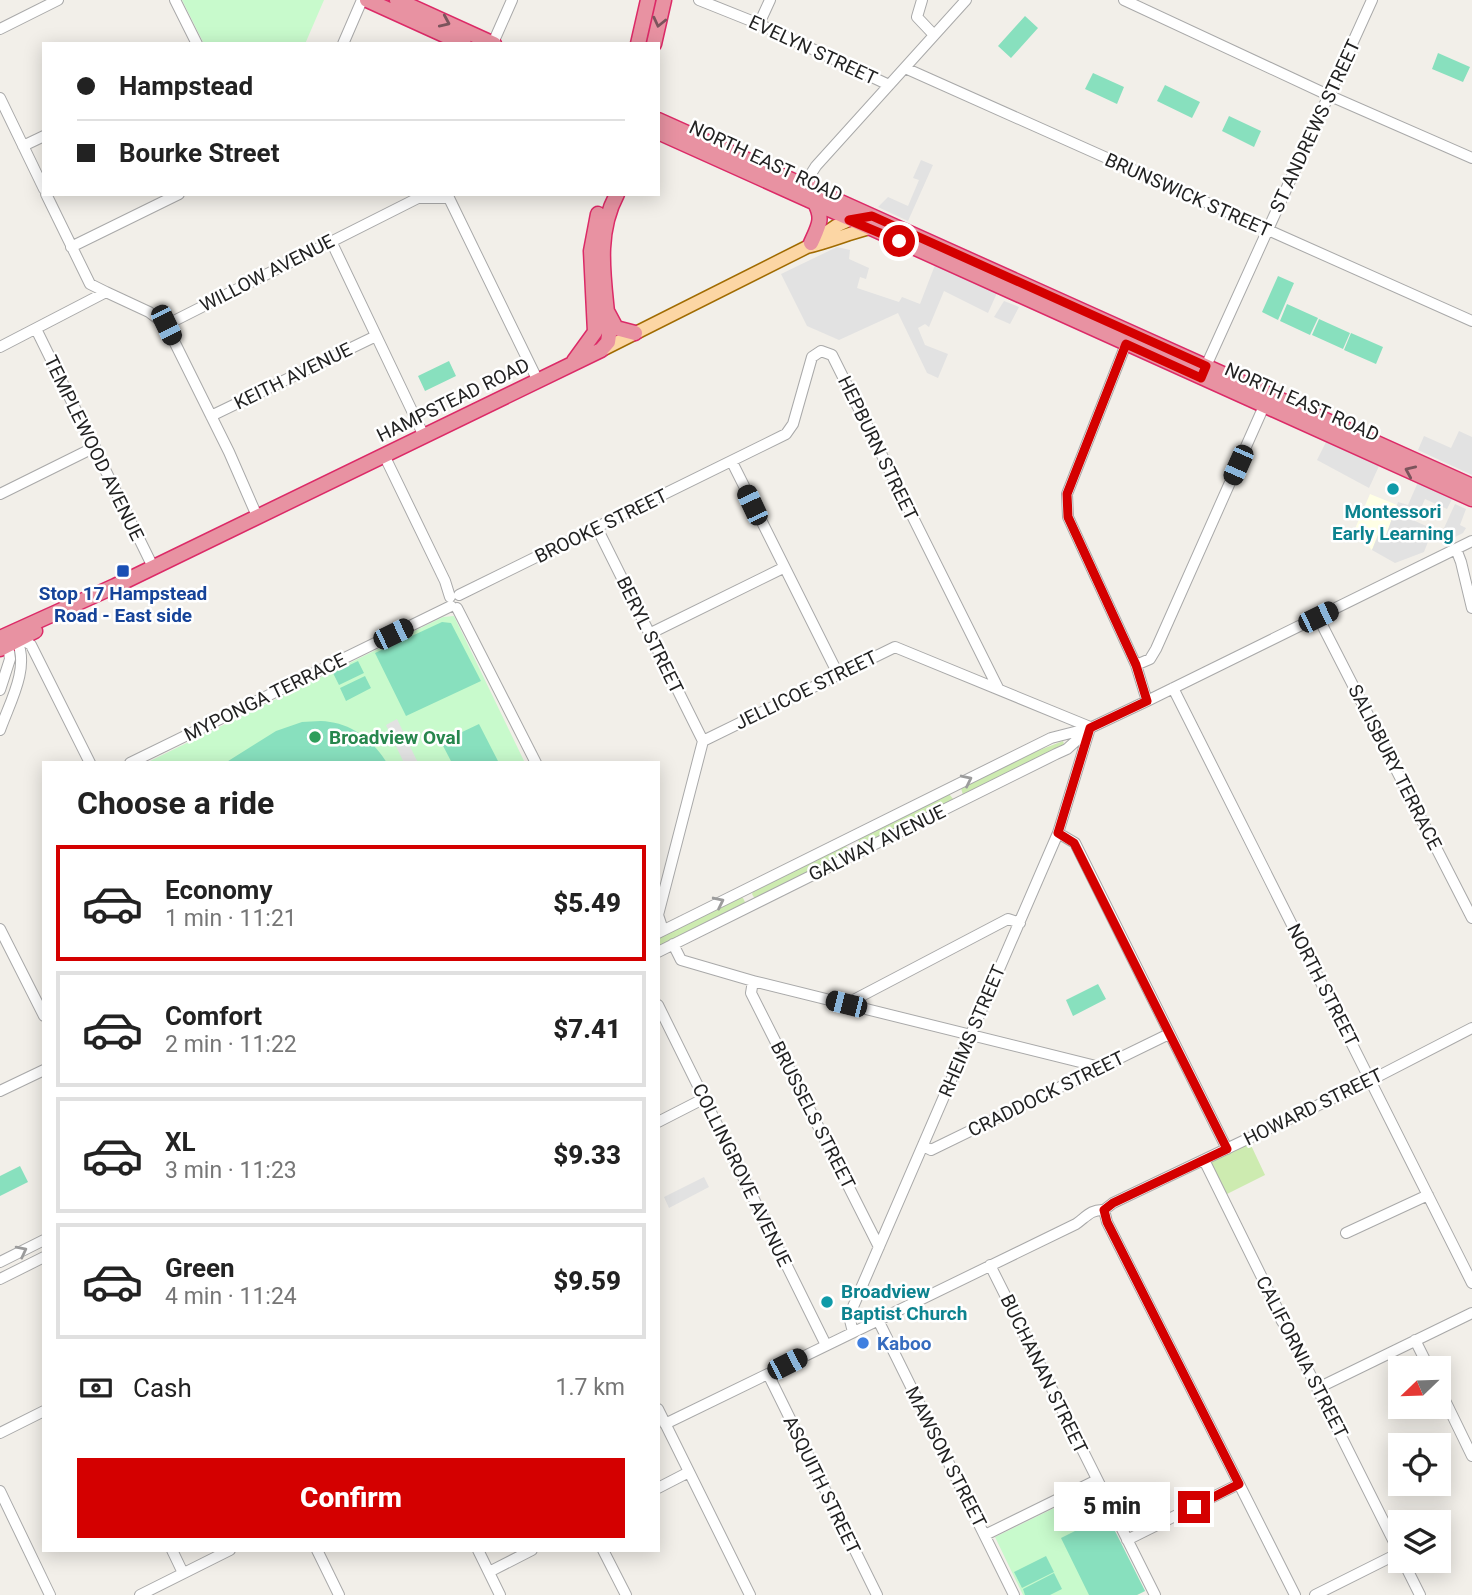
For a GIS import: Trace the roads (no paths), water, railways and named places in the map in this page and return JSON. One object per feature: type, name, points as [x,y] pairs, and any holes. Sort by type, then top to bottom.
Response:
[{"type":"highway","points":[[397,0],[492,42]]},
{"type":"highway","points":[[638,42],[648,0]]},
{"type":"highway","points":[[654,42],[664,0]]},
{"type":"highway","points":[[371,1],[460,42]]},
{"type":"highway","name":"NORTH EAST ROAD","points":[[660,122],[810,188],[871,222],[1126,344],[1203,372],[1264,406],[1472,499]]},
{"type":"highway","name":"NORTH EAST ROAD","points":[[660,133],[849,220]]},
{"type":"highway","points":[[571,365],[595,332],[592,240],[605,196]]},
{"type":"highway","points":[[601,350],[608,342],[601,244],[616,196]]},
{"type":"highway","points":[[809,245],[820,221],[820,213],[815,203]]},
{"type":"highway","points":[[849,220],[871,222]]},
{"type":"highway","name":"NORTH EAST ROAD","points":[[871,222],[1203,372],[1472,486]]},
{"type":"highway","points":[[607,309],[616,328],[635,333]]},
{"type":"highway","name":"HAMPSTEAD ROAD","points":[[9,638],[601,350]]},
{"type":"main road","name":"HAMPSTEAD ROAD","points":[[601,350],[809,245],[849,220]]},
{"type":"main road","name":"HAMPSTEAD ROAD","points":[[809,245],[834,241],[871,222]]},
{"type":"street","points":[[0,29],[40,4],[58,0]]},
{"type":"street","points":[[176,0],[196,42]]},
{"type":"street","points":[[494,42],[512,0]]},
{"type":"street","name":"EVELYN STREET","points":[[699,0],[759,24],[889,85]]},
{"type":"street","points":[[759,24],[769,0]]},
{"type":"street","points":[[922,0],[917,17],[934,35]]},
{"type":"street","points":[[810,188],[809,178],[812,171],[966,0]]},
{"type":"street","points":[[1124,0],[1328,95],[1472,158]]},
{"type":"street","name":"ST ANDREWS STREET","points":[[1203,372],[1373,0]]},
{"type":"street","points":[[344,42],[371,1]]},
{"type":"street","name":"BRUNSWICK STREET","points":[[905,68],[1472,321]]},
{"type":"street","points":[[0,98],[42,185]]},
{"type":"street","points":[[23,146],[42,137]]},
{"type":"street","points":[[47,196],[90,285],[149,312],[166,325],[257,516]]},
{"type":"street","points":[[71,247],[175,196]]},
{"type":"street","points":[[420,196],[448,196],[538,381]]},
{"type":"street","name":"WILLOW AVENUE","points":[[166,325],[420,196]]},
{"type":"street","points":[[331,241],[424,436]]},
{"type":"street","points":[[0,346],[106,292]]},
{"type":"street","name":"TEMPLEWOOD AVENUE","points":[[36,329],[153,567]]},
{"type":"street","name":"KEITH AVENUE","points":[[211,416],[376,336]]},
{"type":"street","points":[[1126,344],[1067,494],[1068,517],[1136,665],[1147,701]]},
{"type":"street","name":"HEPBURN STREET","points":[[732,462],[786,434],[793,424],[812,357],[821,351],[832,355],[998,688]]},
{"type":"street","points":[[1136,665],[1150,659],[1156,649],[1264,406]]},
{"type":"street","points":[[0,494],[95,447]]},
{"type":"street","points":[[384,455],[535,761]]},
{"type":"street","points":[[732,462],[838,674]]},
{"type":"street","name":"BROOKE STREET","points":[[457,600],[732,462]]},
{"type":"street","name":"BERYL STREET","points":[[597,528],[703,741]]},
{"type":"street","name":"GALWAY AVENUE","points":[[661,932],[1051,738],[1090,728],[1472,541]]},
{"type":"street","points":[[1456,550],[1472,608]]},
{"type":"street","points":[[649,634],[783,568]]},
{"type":"street","name":"MYPONGA TERRACE","points":[[134,761],[457,600]]},
{"type":"street","name":"SALISBURY TERRACE","points":[[1318,617],[1472,918]]},
{"type":"street","points":[[0,690],[10,659],[9,638]]},
{"type":"street","points":[[0,730],[18,680],[22,658],[9,638]]},
{"type":"street","points":[[9,638],[32,645],[89,761]]},
{"type":"street","name":"JELLICOE STREET","points":[[703,741],[895,647],[1090,728]]},
{"type":"street","name":"NORTH STREET","points":[[1173,688],[1472,1283]]},
{"type":"street","name":"GALWAY AVENUE","points":[[660,951],[1066,749],[1090,728]]},
{"type":"street","name":"RHEIMS STREET","points":[[853,1332],[849,1316],[1058,833],[1090,728]]},
{"type":"street","points":[[660,907],[703,741]]},
{"type":"street","points":[[1058,833],[1074,843],[1227,1149]]},
{"type":"street","points":[[846,1004],[1008,919],[1020,923]]},
{"type":"street","points":[[0,929],[42,1012]]},
{"type":"street","points":[[673,944],[681,960],[753,981],[1100,1067]]},
{"type":"street","name":"BRUSSELS STREET","points":[[753,981],[751,993],[879,1247]]},
{"type":"street","name":"COLLINGROVE AVENUE","points":[[660,1009],[825,1345]]},
{"type":"street","name":"HOWARD STREET","points":[[665,1424],[1076,1224],[1089,1212],[1104,1210],[1113,1203],[1371,1080],[1472,1028]]},
{"type":"street","name":"CRADDOCK STREET","points":[[923,1146],[931,1150],[1169,1034]]},
{"type":"street","points":[[0,1091],[42,1071]]},
{"type":"street","points":[[660,1121],[704,1099]]},
{"type":"street","name":"CALIFORNIA STREET","points":[[1204,1160],[1278,1310],[1279,1319],[1292,1333],[1296,1346],[1388,1530]]},
{"type":"street","points":[[1346,1233],[1428,1195]]},
{"type":"street","points":[[1104,1210],[1113,1234],[1295,1595]]},
{"type":"street","points":[[0,1262],[42,1241]]},
{"type":"street","points":[[0,1279],[42,1258]]},
{"type":"street","name":"BUCHANAN STREET","points":[[990,1265],[1152,1594]]},
{"type":"street","points":[[1318,1388],[1472,1313]]},
{"type":"street","name":"MAWSON STREET","points":[[878,1320],[1014,1595]]},
{"type":"street","points":[[1415,1340],[1423,1356]]},
{"type":"street","name":"ASQUITH STREET","points":[[768,1374],[877,1595]]},
{"type":"street","points":[[0,1433],[42,1413]]},
{"type":"street","points":[[660,1413],[750,1595]]},
{"type":"street","points":[[1451,1413],[1472,1456]]},
{"type":"street","points":[[660,1487],[689,1472]]},
{"type":"street","points":[[985,1535],[1097,1480]]},
{"type":"street","points":[[1127,1540],[1239,1484]]},
{"type":"street","points":[[0,1491],[50,1595]]},
{"type":"street","points":[[173,1552],[183,1573]]},
{"type":"street","points":[[140,1595],[226,1552]]},
{"type":"street","points":[[318,1552],[339,1595]]},
{"type":"street","points":[[479,1552],[500,1595]]},
{"type":"street","points":[[489,1572],[529,1552]]},
{"type":"street","points":[[604,1552],[626,1595]]},
{"type":"street","points":[[1315,1595],[1388,1560]]},
{"type":"street","points":[[1409,1573],[1420,1595]]},
{"type":"place","name":"Montessori Early Learning","points":[[1393,489]]},
{"type":"place","name":"Stop 17 Hampstead Road - East side","points":[[123,571]]},
{"type":"place","name":"Broadview Oval","points":[[315,737]]},
{"type":"place","name":"Broadview Baptist Church","points":[[827,1302]]},
{"type":"place","name":"Kaboo","points":[[863,1343]]}]
